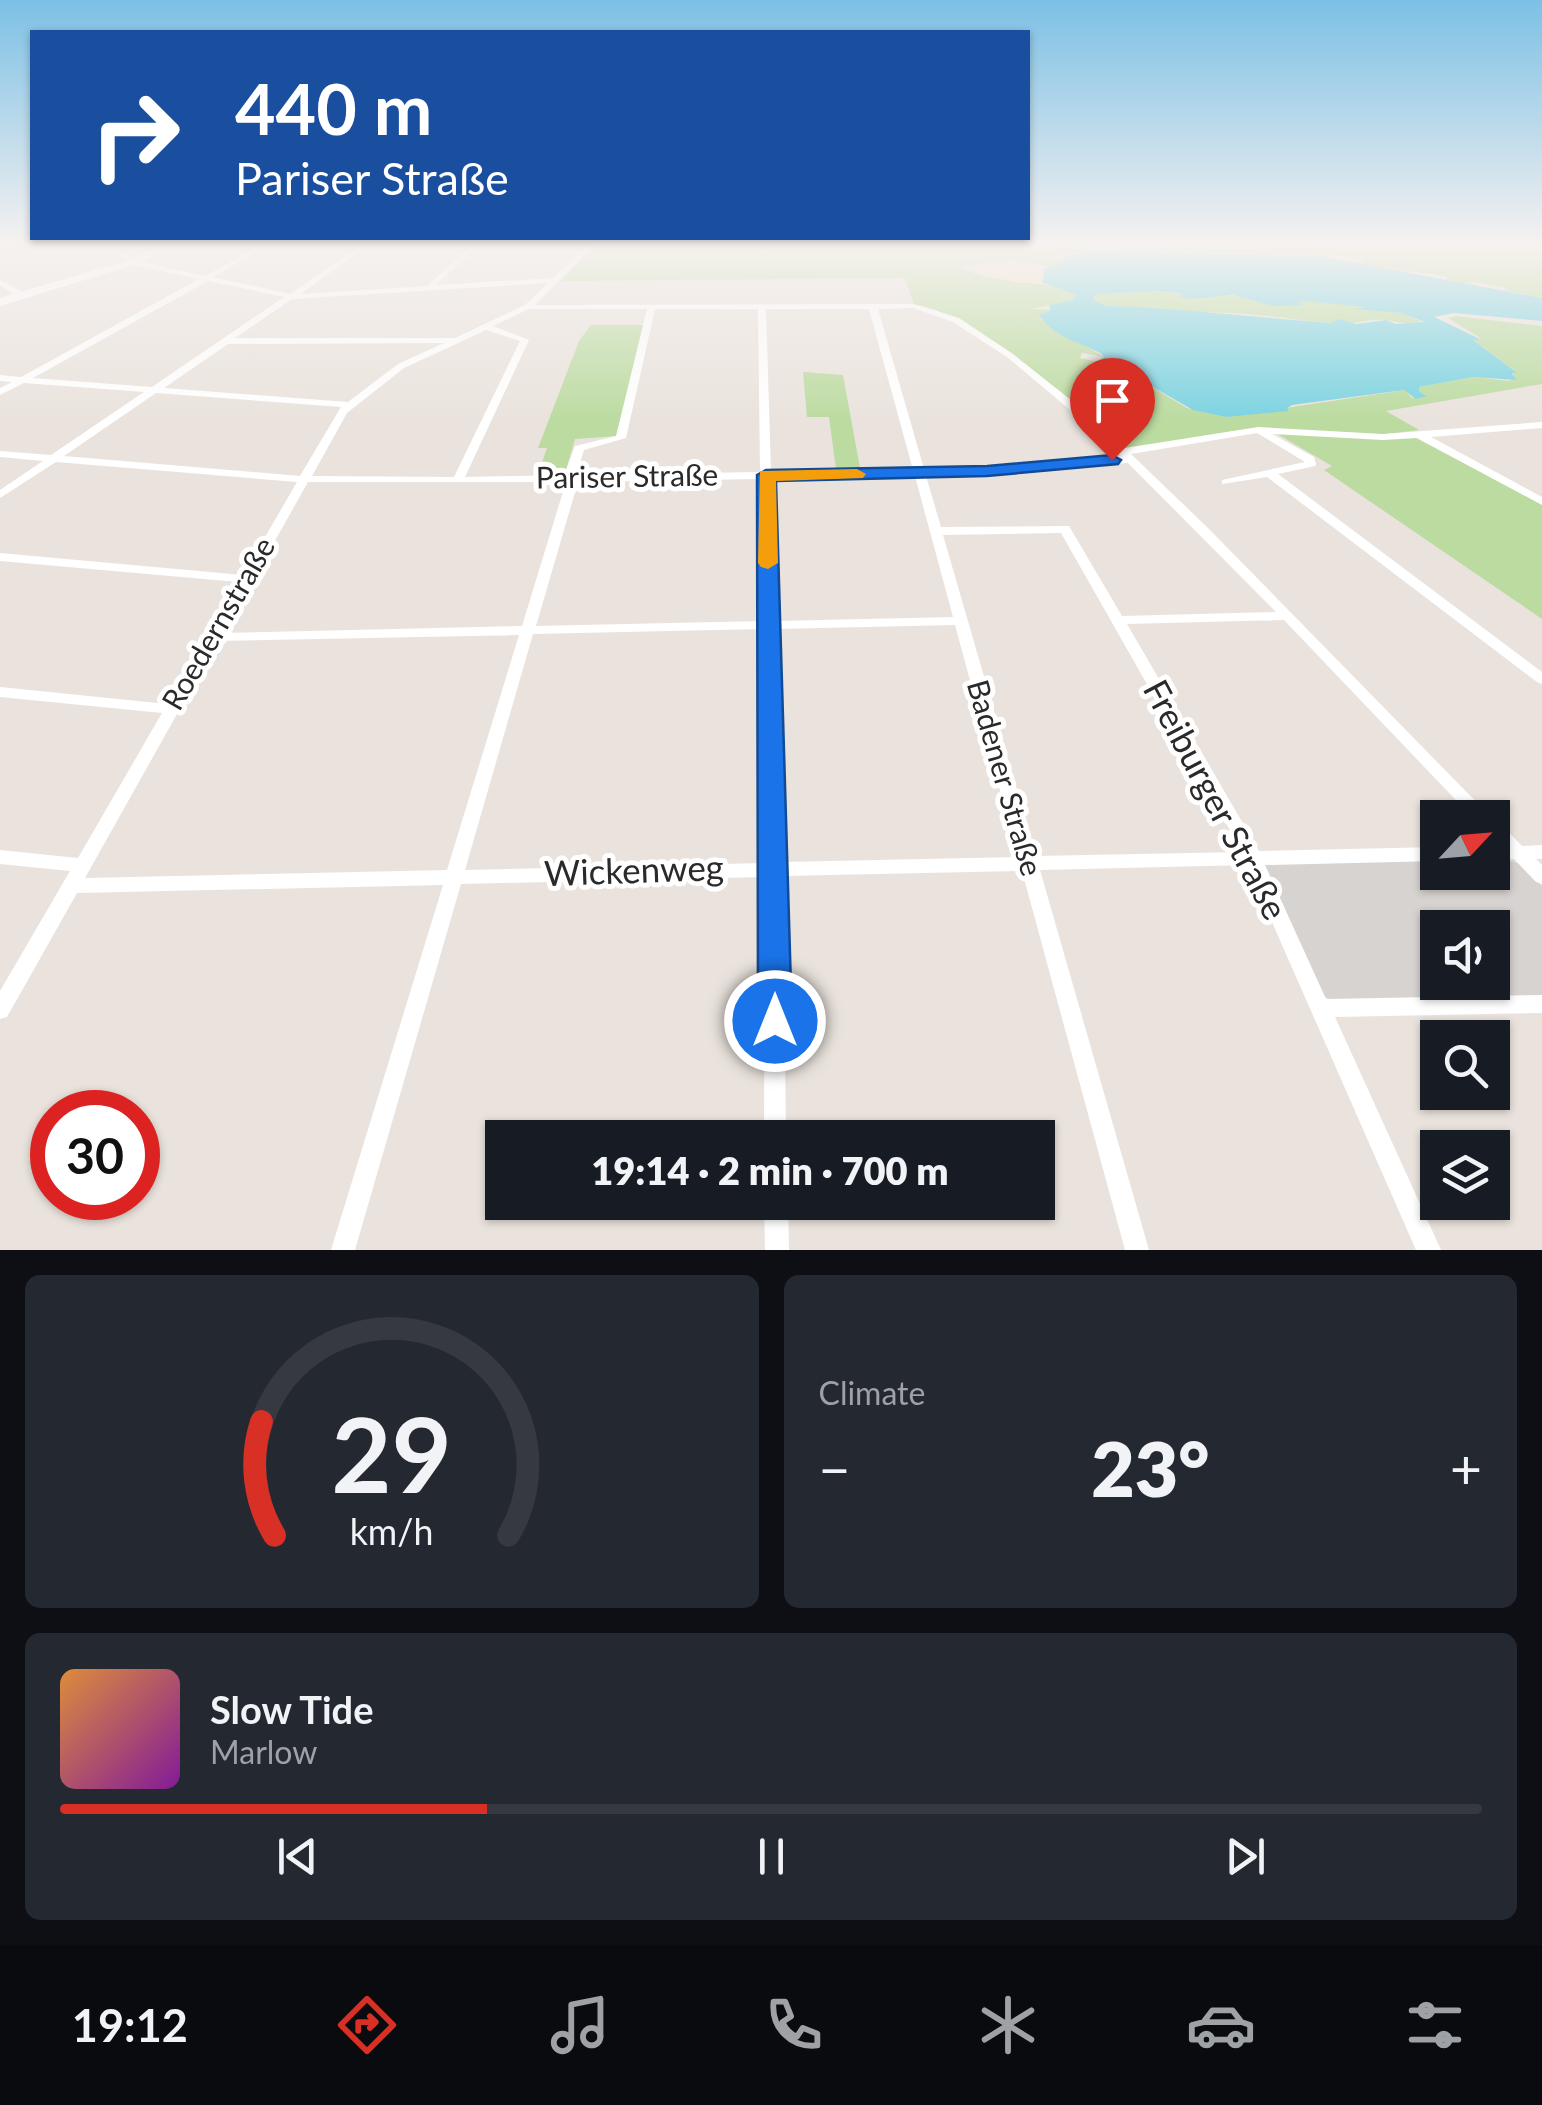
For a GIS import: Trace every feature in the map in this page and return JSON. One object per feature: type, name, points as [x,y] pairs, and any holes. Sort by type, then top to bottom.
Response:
[{"type":"street","points":[[0,392],[156,304]]},
{"type":"street","points":[[0,495],[281,304]]},
{"type":"street","name":"Badener Straße","points":[[873,306],[1137,1250]]},
{"type":"street","points":[[528,307],[927,306],[981,336],[1061,397],[1127,456],[1466,800]]},
{"type":"street","name":"Roedernstraße","points":[[0,1010],[301,479],[349,405],[401,366],[528,307]]},
{"type":"street","points":[[762,307],[776,1120]]},
{"type":"street","points":[[343,1250],[578,448],[621,438],[651,308]]},
{"type":"street","points":[[458,480],[526,340],[485,327]]},
{"type":"street","points":[[227,341],[455,340]]},
{"type":"street","points":[[0,378],[349,405]]},
{"type":"street","points":[[1418,434],[1542,425]]},
{"type":"street","points":[[1226,482],[1307,466],[1310,459],[1258,430]]},
{"type":"street","name":"Pariser Straße","points":[[0,454],[301,479],[458,480],[920,473],[1127,456],[1258,430],[1383,437],[1418,434]]},
{"type":"street","points":[[1418,434],[1542,502]]},
{"type":"street","points":[[1270,474],[1542,679]]},
{"type":"street","name":"Freiburger Straße","points":[[935,531],[1065,530],[1251,856],[1429,1250]]},
{"type":"street","points":[[0,557],[246,579]]},
{"type":"street","points":[[1117,620],[1287,616]]},
{"type":"street","points":[[212,637],[960,621]]},
{"type":"street","points":[[0,692],[170,708]]},
{"type":"street","points":[[1510,844],[1542,878]]},
{"type":"street","points":[[1510,852],[1542,852]]},
{"type":"street","name":"Wickenweg","points":[[70,886],[774,866],[1420,854]]},
{"type":"street","points":[[0,858],[82,864]]},
{"type":"street","points":[[1319,1008],[1542,1004]]},
{"type":"street","points":[[776,1220],[777,1250]]},
{"type":"green space","points":[[1053,304],[1031,309],[1053,310],[1039,318],[1104,357],[1082,353],[1080,358],[1103,363],[1102,371],[1114,365],[1187,408],[1226,417],[1405,390],[1412,398],[1425,395],[1418,392],[1419,387],[1473,377],[1510,381],[1515,371],[1472,339],[1482,339],[1448,318],[1456,316],[1542,326],[1542,384],[1386,411],[1419,430],[1379,435],[1252,429],[1122,449],[992,342],[937,310],[914,305]]},
{"type":"green space","points":[[1105,304],[1357,304],[1366,307],[1353,309],[1400,313],[1425,323],[1379,319],[1331,323]]},
{"type":"green space","points":[[591,325],[643,325],[617,436],[575,439],[566,470],[538,474],[547,448],[538,448],[579,341]]},
{"type":"green space","points":[[803,372],[843,375],[860,468],[836,469],[829,417],[807,417]]},
{"type":"green space","points":[[1274,432],[1414,437],[1542,504],[1542,619],[1324,470],[1332,466]]},
{"type":"shaded area","points":[[1420,858],[1420,890],[1510,890],[1510,861],[1521,864],[1542,886],[1542,1000],[1337,1004],[1318,992],[1261,868],[1264,860]]},
{"type":"water","points":[[1106,304],[1331,323],[1338,319],[1357,324],[1386,320],[1396,324],[1425,322],[1400,313],[1339,304],[1542,304],[1542,321],[1454,313],[1434,317],[1480,339],[1473,340],[1516,372],[1512,374],[1517,380],[1473,377],[1419,387],[1419,392],[1427,396],[1416,399],[1404,390],[1292,405],[1287,408],[1289,411],[1226,417],[1193,410],[1120,368],[1097,361],[1104,357],[1102,354],[1044,322],[1039,315],[1050,311],[1049,305]]},
{"type":"slow traffic","points":[[768,563],[766,475],[857,474]]},
{"type":"route","points":[[775,1021],[766,475],[987,471],[1112,460]]}]
